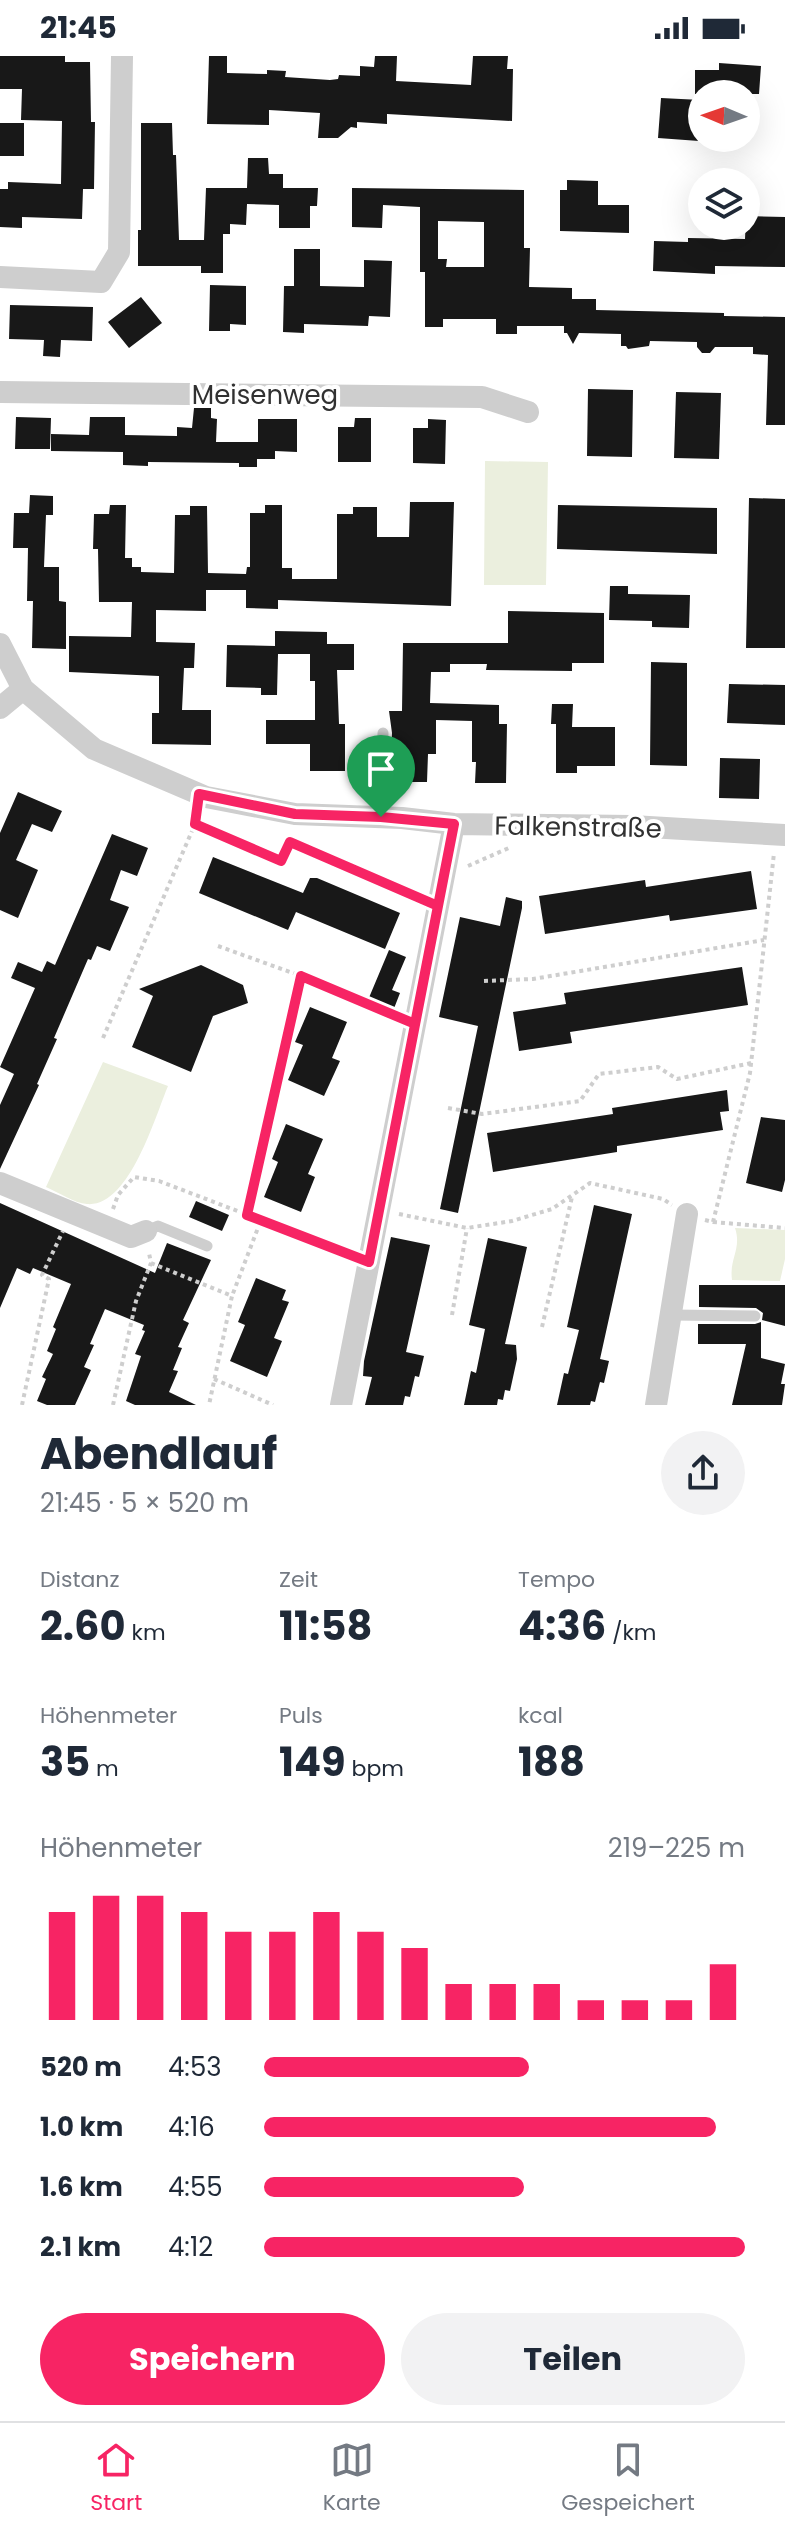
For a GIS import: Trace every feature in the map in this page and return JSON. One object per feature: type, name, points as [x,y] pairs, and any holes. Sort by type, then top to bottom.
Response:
[{"type":"street","points":[[0,277],[101,282],[119,252],[122,56]]},
{"type":"street","name":"Meisenweg","points":[[0,392],[482,397],[528,412]]},
{"type":"street","name":"Falkenstraße","points":[[0,644],[23,689],[94,749],[199,794],[295,814],[381,817],[454,824],[632,826],[780,835]]},
{"type":"street","points":[[0,708],[23,689]]},
{"type":"street","points":[[341,1405],[454,824]]},
{"type":"street","points":[[0,1183],[131,1237],[146,1231]]},
{"type":"street","points":[[656,1405],[687,1214]]},
{"type":"lane","points":[[381,817],[383,733]]},
{"type":"lane","points":[[146,1231],[158,1226],[207,1246]]},
{"type":"lane","points":[[672,1315],[755,1316]]},
{"type":"path","points":[[103,1038],[195,824],[199,794]]},
{"type":"path","points":[[195,824],[281,861],[290,842],[438,906]]},
{"type":"path","points":[[713,1222],[751,1063],[764,940],[780,835]]},
{"type":"path","points":[[444,877],[511,847]]},
{"type":"path","points":[[484,981],[533,979],[764,940]]},
{"type":"path","points":[[218,946],[301,976],[415,1024]]},
{"type":"path","points":[[247,1215],[301,976]]},
{"type":"path","points":[[448,1108],[482,1114],[580,1101],[599,1074],[658,1067],[677,1079],[751,1063]]},
{"type":"path","points":[[106,1227],[118,1195],[134,1177],[159,1181],[369,1262]]},
{"type":"path","points":[[379,1210],[467,1228],[532,1216],[552,1209],[590,1183],[663,1199],[687,1214],[713,1222],[785,1228]]},
{"type":"path","points":[[542,1327],[572,1195]]},
{"type":"path","points":[[22,1405],[49,1279],[42,1275],[71,1213]]},
{"type":"path","points":[[209,1405],[232,1296],[261,1220]]},
{"type":"path","points":[[452,1315],[467,1228]]},
{"type":"path","points":[[113,1405],[136,1301],[151,1263],[146,1231]]},
{"type":"path","points":[[151,1263],[232,1296]]},
{"type":"path","points":[[214,1379],[273,1405]]},
{"type":"green space","points":[[485,461],[548,462],[546,585],[484,585]]},
{"type":"green space","points":[[103,1062],[168,1086],[148,1138],[128,1177],[116,1192],[102,1201],[87,1204],[71,1200],[46,1187]]},
{"type":"green space","points":[[735,1228],[785,1230],[785,1259],[780,1281],[732,1280],[737,1242]]},
{"type":"building","points":[[0,56],[65,56],[65,62],[90,62],[91,122],[95,122],[94,189],[83,189],[82,219],[22,217],[22,228],[0,227],[0,189],[8,189],[8,182],[61,184],[62,121],[21,120],[22,89],[0,89]]},
{"type":"building","points":[[209,56],[227,56],[227,73],[286,71],[285,77],[330,80],[338,79],[339,75],[360,76],[360,66],[374,67],[375,56],[397,56],[396,81],[471,85],[473,56],[508,56],[507,69],[513,69],[512,121],[387,114],[387,124],[357,122],[357,128],[351,127],[338,138],[318,138],[320,113],[269,110],[269,125],[207,124]]},
{"type":"building","points":[[719,63],[761,66],[760,80],[695,80],[695,70],[719,70]]},
{"type":"building","points":[[661,98],[688,99],[688,140],[658,138]]},
{"type":"building","points":[[0,123],[24,123],[24,156],[0,156]]},
{"type":"building","points":[[141,123],[172,123],[179,240],[204,240],[206,188],[247,188],[248,158],[268,158],[269,174],[283,174],[283,188],[318,188],[317,206],[310,206],[310,228],[279,228],[279,205],[247,204],[246,225],[230,224],[230,234],[223,234],[223,273],[201,273],[201,266],[138,266]]},
{"type":"building","points":[[567,180],[598,181],[598,205],[629,205],[629,233],[560,231],[560,190],[567,190]]},
{"type":"building","points":[[352,188],[524,190],[524,248],[530,248],[529,287],[572,288],[572,299],[596,299],[596,310],[785,317],[785,425],[766,425],[768,355],[753,354],[753,347],[715,347],[710,353],[702,353],[697,342],[650,341],[649,346],[628,349],[621,346],[621,334],[579,333],[573,344],[564,333],[564,326],[517,326],[517,334],[496,334],[496,319],[443,319],[443,327],[425,327],[425,272],[420,272],[420,207],[383,205],[382,228],[352,227]],"holes":[[[438,221],[484,222],[484,267],[446,267],[447,259],[438,259]]]},
{"type":"building","points":[[760,216],[785,217],[785,267],[715,266],[715,274],[653,271],[654,241],[760,240]]},
{"type":"building","points":[[294,249],[320,249],[320,286],[364,287],[364,260],[392,261],[390,317],[369,316],[368,326],[304,324],[304,333],[283,332],[284,286],[294,286]]},
{"type":"building","points":[[210,285],[246,286],[246,325],[230,324],[230,331],[209,331]]},
{"type":"building","points":[[141,297],[162,323],[129,348],[108,322]]},
{"type":"building","points":[[10,305],[93,307],[92,341],[61,340],[60,357],[43,356],[44,340],[9,339]]},
{"type":"building","points":[[588,389],[633,390],[632,457],[587,456]]},
{"type":"building","points":[[676,392],[721,393],[719,459],[674,458]]},
{"type":"building","points":[[194,408],[211,408],[211,418],[217,419],[216,442],[258,442],[258,419],[297,419],[297,452],[275,451],[275,459],[257,459],[257,467],[239,467],[239,463],[148,462],[148,466],[123,465],[123,452],[51,451],[51,434],[89,435],[90,417],[125,417],[125,435],[177,436],[177,427],[192,428]]},
{"type":"building","points":[[16,417],[51,418],[50,449],[15,449]]},
{"type":"building","points":[[355,418],[371,418],[371,462],[338,462],[338,427],[354,427]]},
{"type":"building","points":[[428,419],[446,420],[445,464],[413,463],[413,428],[428,428]]},
{"type":"building","points":[[30,495],[53,496],[53,515],[46,515],[44,567],[59,567],[59,601],[66,602],[66,649],[32,648],[33,601],[27,601],[28,548],[13,548],[14,513],[29,513]]},
{"type":"building","points":[[749,498],[785,499],[785,648],[746,648]]},
{"type":"building","points":[[410,502],[454,502],[451,606],[278,600],[278,609],[246,608],[246,590],[206,590],[206,611],[156,610],[156,642],[195,643],[194,668],[184,668],[182,710],[211,710],[211,745],[152,744],[152,713],[159,713],[159,676],[69,672],[69,636],[131,637],[132,602],[99,602],[98,549],[93,549],[94,514],[109,514],[110,505],[126,505],[125,558],[132,558],[132,567],[141,567],[141,572],[174,573],[175,515],[190,515],[190,506],[207,506],[208,573],[246,574],[247,567],[250,567],[250,513],[265,513],[265,505],[282,505],[282,568],[292,568],[292,579],[337,579],[337,514],[353,514],[353,507],[377,507],[377,537],[409,537]]},
{"type":"building","points":[[558,505],[717,508],[717,554],[557,549]]},
{"type":"building","points":[[610,586],[628,586],[628,594],[690,595],[689,628],[652,627],[652,621],[609,620]]},
{"type":"building","points":[[508,611],[604,613],[604,663],[572,663],[572,671],[486,670],[487,664],[450,664],[450,672],[431,672],[430,703],[499,705],[499,724],[507,724],[506,783],[475,783],[472,721],[436,720],[436,754],[428,754],[427,782],[390,782],[392,733],[389,711],[402,711],[403,643],[508,643]]},
{"type":"building","points":[[275,631],[327,632],[327,644],[354,644],[354,670],[337,670],[339,724],[345,724],[345,771],[310,771],[310,744],[266,744],[266,720],[315,720],[315,681],[310,681],[310,654],[278,654],[277,695],[261,695],[261,688],[226,687],[227,645],[275,646]]},
{"type":"building","points":[[651,662],[687,663],[687,766],[650,765]]},
{"type":"building","points":[[729,684],[785,685],[785,725],[727,723]]},
{"type":"building","points":[[552,704],[573,704],[572,727],[615,727],[615,766],[577,766],[577,773],[556,773],[556,724],[551,724]]},
{"type":"building","points":[[720,758],[760,759],[759,799],[719,798]]},
{"type":"building","points":[[18,792],[62,811],[52,832],[32,824],[16,860],[38,870],[18,918],[0,910],[0,833]]},
{"type":"building","points":[[112,834],[148,848],[137,876],[121,870],[110,900],[129,907],[110,951],[97,946],[91,960],[88,959],[54,1038],[57,1039],[39,1085],[0,1169],[0,1105],[14,1074],[0,1067],[35,988],[11,978],[18,962],[42,972],[47,961],[55,965]]},
{"type":"building","points":[[213,857],[303,893],[310,878],[317,878],[400,913],[385,949],[296,912],[288,930],[199,893]]},
{"type":"building","points":[[751,871],[757,909],[670,921],[669,915],[545,934],[539,896],[645,880],[646,887]]},
{"type":"building","points":[[506,897],[522,901],[522,908],[458,1213],[440,1209],[478,1026],[439,1017],[460,917],[500,926]]},
{"type":"building","points":[[389,950],[406,957],[392,990],[400,993],[393,1011],[368,1000]]},
{"type":"building","points":[[201,965],[243,985],[248,1003],[213,1016],[191,1072],[132,1047],[153,996],[139,989]]},
{"type":"building","points":[[742,967],[748,1005],[570,1032],[572,1043],[519,1051],[513,1012],[566,1004],[564,993]]},
{"type":"building","points":[[310,1007],[347,1022],[332,1058],[340,1061],[324,1096],[288,1080],[303,1045],[295,1042]]},
{"type":"building","points":[[727,1090],[729,1111],[720,1112],[723,1130],[617,1146],[617,1152],[493,1172],[487,1133],[613,1114],[612,1108]]},
{"type":"building","points":[[761,1117],[785,1120],[785,1180],[782,1192],[746,1183]]},
{"type":"building","points":[[286,1124],[323,1139],[308,1174],[315,1177],[301,1212],[264,1197],[278,1162],[272,1159]]},
{"type":"building","points":[[196,1201],[229,1215],[222,1231],[189,1217]]},
{"type":"building","points":[[0,1203],[155,1273],[167,1243],[211,1260],[183,1320],[189,1323],[178,1347],[182,1348],[173,1370],[178,1371],[169,1392],[196,1405],[135,1405],[126,1401],[141,1356],[135,1354],[145,1331],[142,1330],[144,1325],[105,1309],[84,1367],[91,1370],[75,1405],[47,1405],[37,1401],[46,1379],[42,1377],[53,1354],[47,1351],[56,1329],[53,1327],[71,1284],[33,1268],[30,1274],[17,1268],[0,1308]]},
{"type":"building","points":[[594,1205],[632,1214],[600,1359],[609,1361],[595,1402],[591,1401],[590,1405],[557,1405],[579,1330],[567,1327]]},
{"type":"building","points":[[391,1237],[430,1245],[406,1352],[424,1356],[419,1377],[415,1376],[410,1397],[405,1396],[403,1405],[365,1405],[372,1377],[363,1376],[364,1361]]},
{"type":"building","points":[[488,1238],[527,1247],[505,1344],[516,1345],[517,1359],[510,1391],[505,1390],[503,1400],[498,1399],[497,1405],[464,1405],[471,1371],[476,1373],[485,1329],[469,1325]]},
{"type":"building","points":[[256,1278],[286,1290],[282,1300],[289,1302],[274,1338],[282,1341],[267,1377],[230,1361],[245,1325],[238,1322]]},
{"type":"building","points":[[699,1285],[785,1285],[785,1326],[762,1320],[763,1313],[756,1308],[699,1307]]},
{"type":"building","points":[[761,1322],[761,1358],[785,1364],[781,1384],[785,1384],[782,1405],[732,1405],[746,1344],[698,1344],[698,1324]]},
{"type":"route","points":[[381,817],[295,814],[199,794],[195,824],[281,861],[290,842],[438,906],[415,1024],[369,1262],[247,1215],[301,976],[415,1024],[454,824],[381,817]]}]
